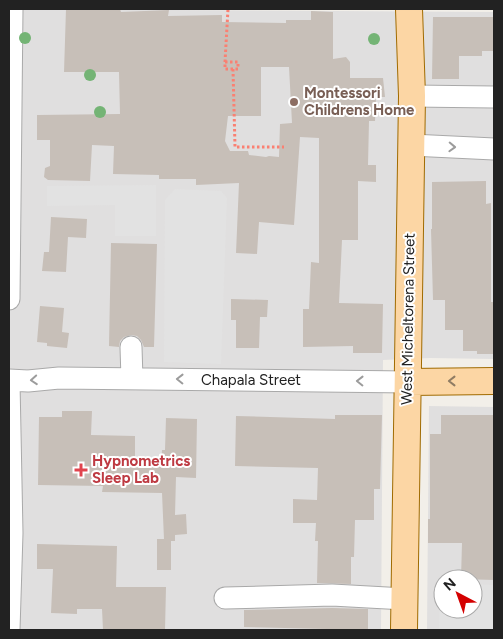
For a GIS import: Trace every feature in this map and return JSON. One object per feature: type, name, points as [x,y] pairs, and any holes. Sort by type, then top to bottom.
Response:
[{"type":"main road","name":"West Micheltorena Street","points":[[404,630],[412,96],[409,9]]},
{"type":"main road","name":"Chapala Street","points":[[409,382],[494,381]]},
{"type":"street","points":[[9,299],[12,9]]},
{"type":"street","points":[[412,96],[494,97]]},
{"type":"street","points":[[410,146],[494,149]]},
{"type":"street","points":[[131,347],[132,379]]},
{"type":"street","name":"Chapala Street","points":[[9,381],[59,378],[409,382]]},
{"type":"street","points":[[9,381],[9,630]]},
{"type":"street","points":[[225,598],[332,595],[404,599]]},
{"type":"path","points":[[225,62],[238,62],[238,69],[225,69],[225,62],[228,9]]},
{"type":"path","points":[[233,69],[235,147],[284,147]]},
{"type":"shaded area","points":[[9,9],[494,12],[494,359],[430,358],[383,360],[381,630],[9,630]]},
{"type":"shaded area","points":[[156,185],[156,236],[115,236],[115,205],[47,206],[47,186]]},
{"type":"shaded area","points":[[175,189],[221,191],[227,198],[221,364],[164,362],[165,200]]},
{"type":"shaded area","points":[[429,406],[494,407],[494,630],[427,630]]},
{"type":"shaded area","points":[[483,584],[494,585],[494,630],[439,630],[439,619],[483,619]]},
{"type":"building","points":[[66,9],[120,9],[121,12],[169,10],[168,16],[222,15],[222,22],[286,23],[286,20],[311,20],[311,11],[333,12],[333,59],[346,57],[350,62],[350,78],[383,78],[385,97],[376,97],[375,121],[369,121],[368,165],[376,165],[376,182],[358,181],[358,240],[342,240],[339,303],[383,304],[382,353],[353,353],[353,346],[303,347],[303,309],[309,309],[311,262],[319,263],[319,138],[300,137],[294,225],[259,222],[257,254],[236,253],[239,183],[196,185],[196,179],[159,179],[159,175],[113,174],[114,146],[92,145],[90,181],[48,180],[44,177],[45,168],[50,166],[50,140],[37,140],[37,115],[120,114],[119,72],[64,72]],"holes":[[[261,67],[289,67],[292,123],[280,124],[279,157],[249,155],[248,151],[230,151],[225,141],[228,116],[261,116]]]},
{"type":"building","points":[[433,17],[494,17],[494,51],[482,51],[482,56],[459,56],[459,79],[432,79]]},
{"type":"building","points":[[486,181],[486,204],[491,203],[491,302],[494,302],[494,354],[477,354],[477,351],[463,351],[463,330],[445,330],[445,300],[433,300],[432,182]]},
{"type":"building","points":[[51,217],[87,219],[86,238],[68,237],[66,272],[42,271],[44,252],[49,252]]},
{"type":"building","points":[[111,243],[157,244],[154,347],[144,347],[137,336],[131,335],[124,337],[120,341],[119,347],[109,346]]},
{"type":"building","points":[[231,299],[268,300],[267,317],[260,317],[259,348],[236,348],[236,320],[231,320]]},
{"type":"building","points":[[40,306],[64,308],[62,332],[69,333],[67,348],[47,346],[47,343],[37,342]]},
{"type":"building","points":[[62,411],[92,411],[91,435],[135,436],[135,466],[161,466],[162,450],[165,450],[166,418],[197,419],[196,478],[176,477],[175,515],[186,514],[187,534],[175,535],[175,541],[171,541],[171,570],[157,570],[157,539],[164,539],[162,493],[102,492],[103,486],[38,485],[39,417],[62,417]]},
{"type":"building","points":[[335,415],[382,415],[380,489],[374,489],[374,520],[355,520],[354,557],[351,557],[351,584],[317,583],[318,541],[315,541],[316,523],[293,523],[293,499],[317,500],[318,468],[235,466],[236,416],[335,419]]},
{"type":"building","points":[[441,415],[494,415],[494,580],[483,580],[483,569],[461,569],[462,543],[428,543],[428,519],[430,519],[430,434],[441,434]]},
{"type":"building","points":[[37,544],[117,546],[116,587],[166,587],[165,630],[103,630],[102,609],[77,609],[77,614],[51,613],[53,569],[37,569]]},
{"type":"building","points":[[368,609],[368,630],[244,627],[244,610]]},
{"type":"place","name":"Montessori Childrens Home","points":[[294,102]]},
{"type":"place","name":"Hypnometrics Sleep Lab","points":[[81,470]]}]
